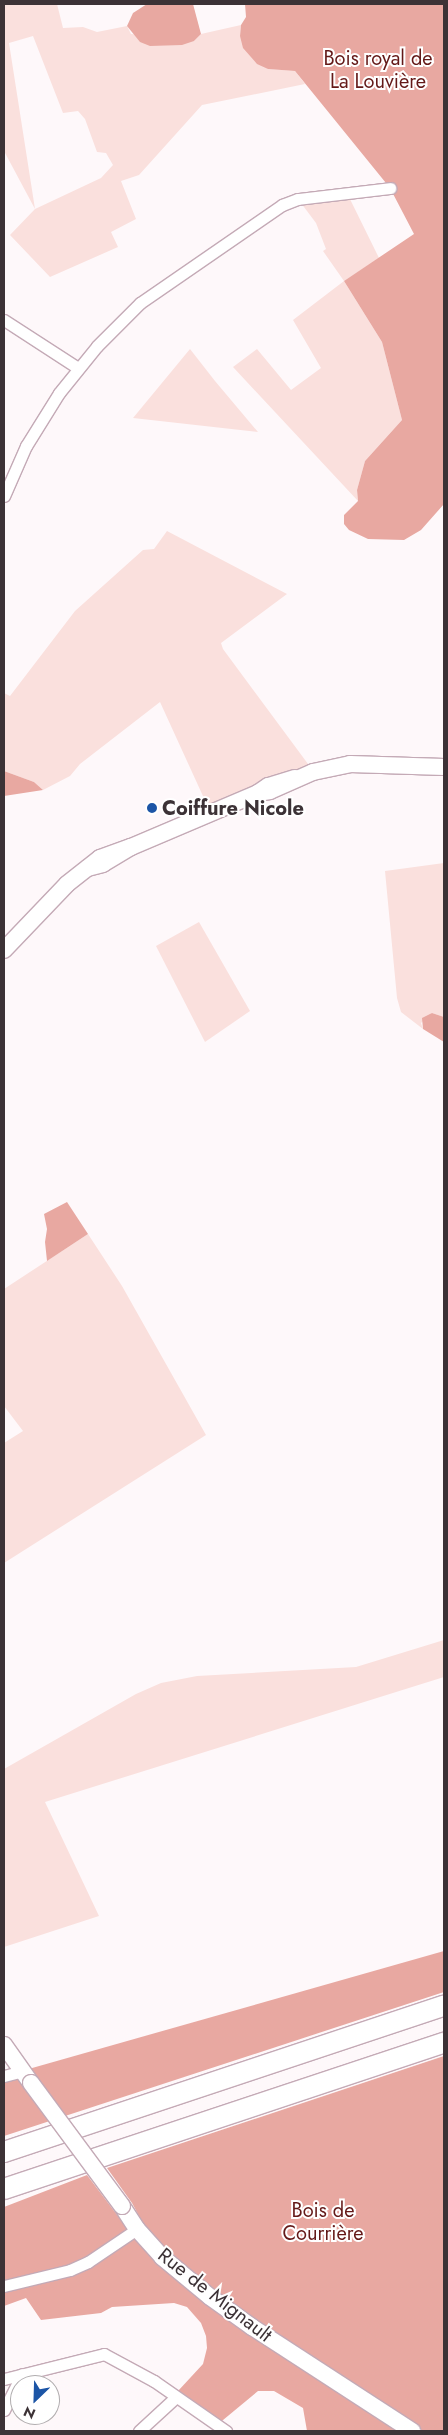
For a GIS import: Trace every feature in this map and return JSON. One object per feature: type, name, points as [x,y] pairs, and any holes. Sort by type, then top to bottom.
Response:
[{"type":"highway","points":[[4,2152],[444,2006]]},
{"type":"highway","points":[[4,2189],[444,2043]]},
{"type":"street","points":[[4,496],[35,430],[78,368],[116,325],[140,303],[276,208],[298,199],[390,188]]},
{"type":"street","points":[[4,320],[78,368]]},
{"type":"street","points":[[4,950],[58,893],[88,868],[103,864],[130,847],[258,793],[268,786],[332,767],[350,764],[444,767]]},
{"type":"street","name":"Rue de Mignault","points":[[4,2045],[137,2229],[162,2257],[217,2302],[252,2327],[412,2431]]},
{"type":"street","points":[[4,2076],[27,2077]]},
{"type":"street","points":[[4,2286],[70,2270],[88,2262],[137,2229]]},
{"type":"street","points":[[4,2379],[104,2354],[154,2381],[226,2431]]},
{"type":"street","points":[[4,2410],[22,2374]]},
{"type":"street","points":[[139,2431],[176,2397]]},
{"type":"shaded area","points":[[4,4],[57,4],[63,28],[83,27],[97,32],[127,26],[131,34],[194,41],[201,34],[241,25],[240,36],[268,69],[295,71],[305,84],[202,105],[139,175],[121,181],[136,219],[111,232],[118,247],[50,277],[10,235],[35,209],[4,151]],"holes":[[[33,36],[63,113],[78,111],[85,119],[97,152],[106,153],[113,165],[101,178],[35,209],[9,43]]]},
{"type":"shaded area","points":[[347,193],[379,258],[344,281],[323,251],[326,249],[316,223],[298,199]]},
{"type":"shaded area","points":[[344,281],[382,342],[402,420],[365,461],[357,490],[358,501],[233,367],[257,349],[291,390],[321,368],[293,320]]},
{"type":"shaded area","points":[[190,349],[215,381],[258,432],[133,418]]},
{"type":"shaded area","points":[[167,531],[287,594],[221,643],[223,649],[311,768],[208,807],[160,702],[80,764],[70,776],[43,790],[34,782],[4,771],[4,693],[10,696],[75,611],[143,550],[154,549]]},
{"type":"shaded area","points":[[444,863],[444,1017],[432,1013],[421,1023],[423,1029],[401,1012],[397,998],[385,871]]},
{"type":"shaded area","points":[[199,922],[250,1011],[205,1042],[156,946]]},
{"type":"shaded area","points":[[88,1234],[122,1286],[206,1435],[4,1563],[4,1443],[23,1431],[4,1406],[4,1289]]},
{"type":"shaded area","points":[[444,1640],[444,1677],[45,1802],[99,1916],[4,1947],[4,1769],[136,1694],[161,1683],[197,1676],[356,1667]]},
{"type":"green space","points":[[147,4],[193,4],[201,34],[194,41],[182,45],[150,46],[140,42],[127,26],[133,13]]},
{"type":"green space","name":"Bois royal de La Louvière","points":[[245,4],[444,4],[444,504],[421,530],[404,540],[368,539],[349,530],[344,524],[344,515],[358,501],[357,490],[365,461],[402,420],[382,342],[344,281],[414,234],[390,188],[295,71],[268,69],[257,64],[243,48],[240,36],[241,25],[246,17]]},
{"type":"green space","points":[[4,771],[34,782],[43,790],[4,796]]},
{"type":"green space","points":[[432,1013],[444,1017],[444,1042],[423,1029],[422,1018]]},
{"type":"green space","points":[[67,1202],[88,1234],[47,1261],[45,1242],[47,1229],[44,1214]]},
{"type":"green space","points":[[444,1951],[444,1992],[4,2136],[4,2076]]},
{"type":"green space","name":"Bois de Courrière","points":[[444,2056],[444,2431],[307,2431],[303,2408],[274,2391],[258,2391],[217,2425],[178,2391],[203,2364],[207,2348],[206,2336],[201,2323],[187,2307],[174,2303],[112,2307],[101,2313],[41,2320],[26,2298],[4,2306],[4,2207],[87,2175],[139,2244],[162,2266],[183,2285],[210,2297],[220,2296],[171,2256],[146,2229],[132,2203],[107,2168]]},
{"type":"place","name":"Coiffure Nicole","points":[[152,808]]}]
